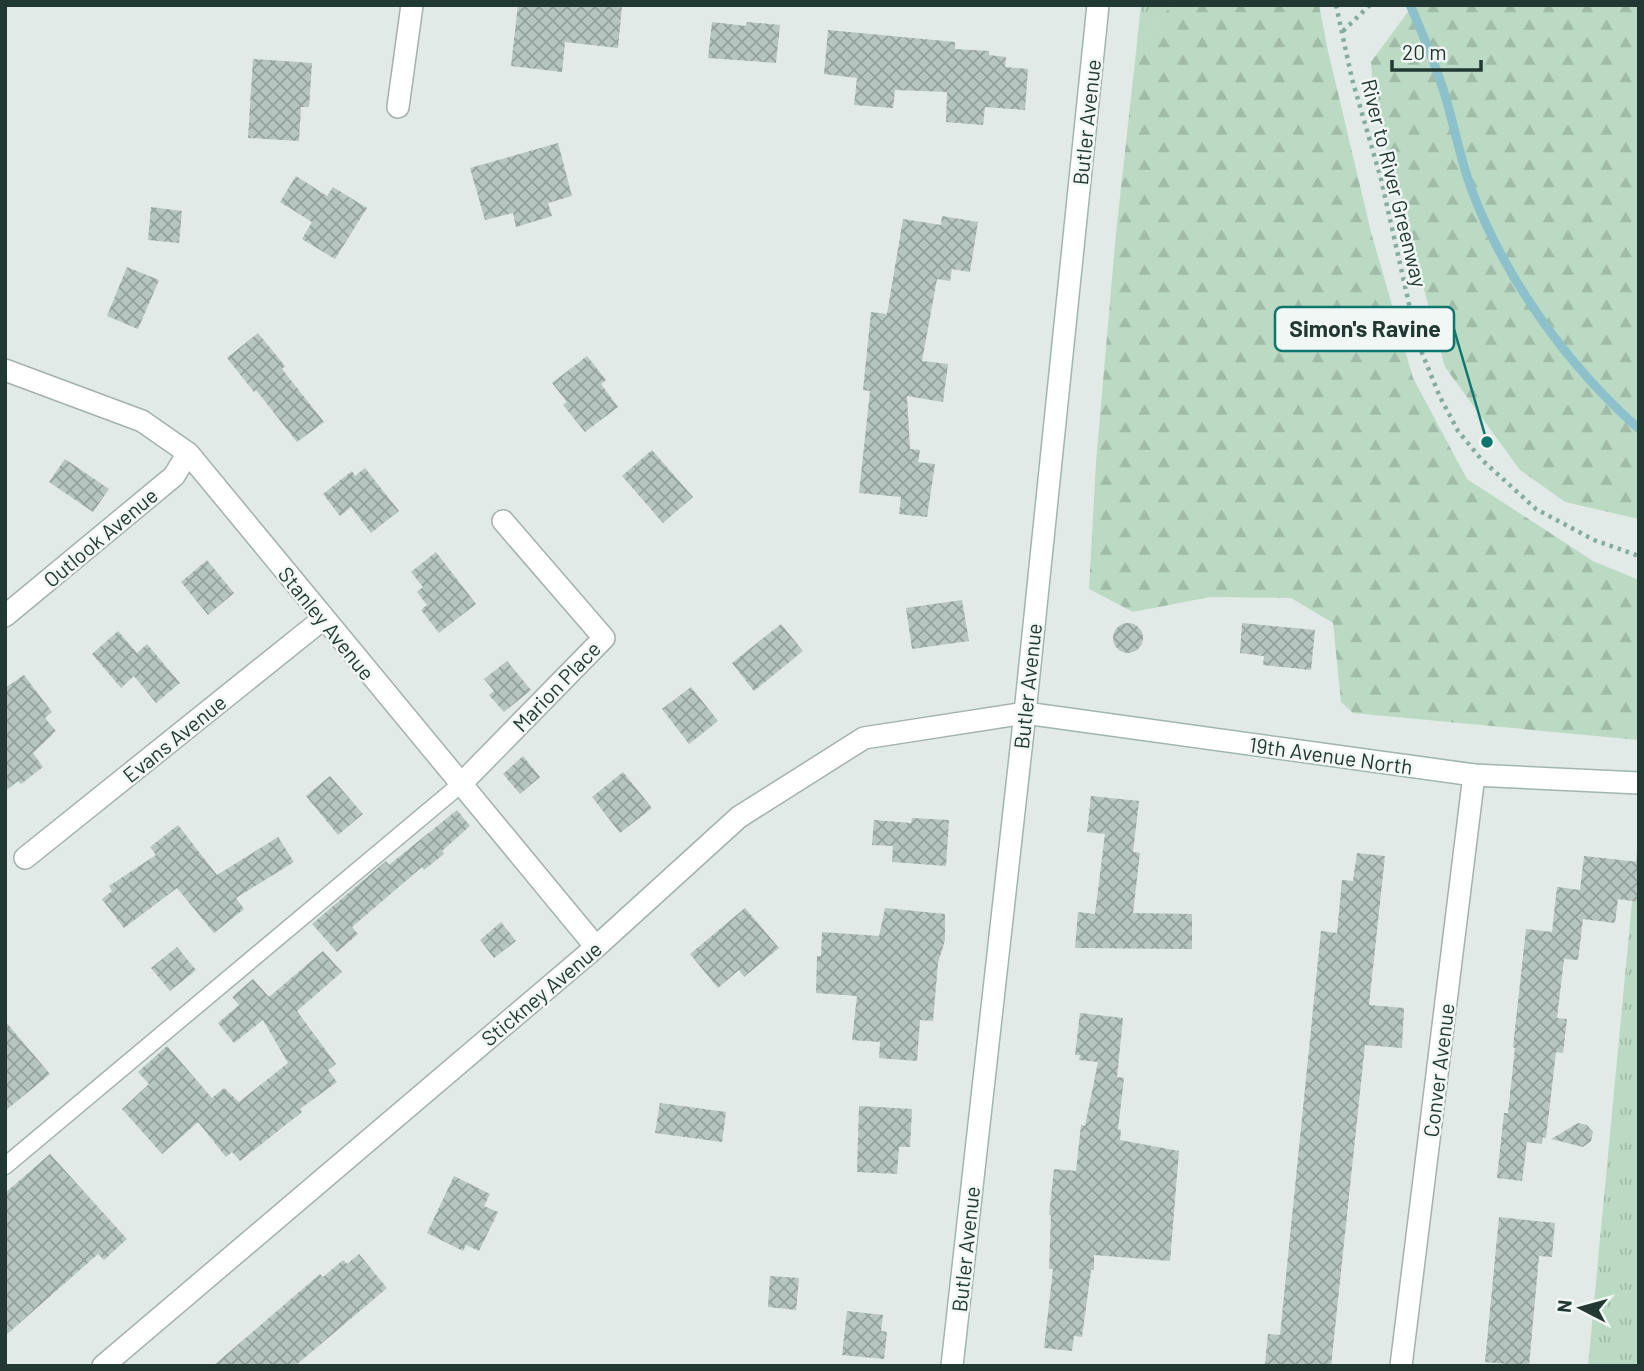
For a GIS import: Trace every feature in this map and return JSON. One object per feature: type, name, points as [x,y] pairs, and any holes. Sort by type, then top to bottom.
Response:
[{"type":"street","points":[[398,107],[412,5]]},
{"type":"street","name":"Butler Avenue","points":[[953,1366],[1025,713],[1098,5]]},
{"type":"street","name":"Stanley Avenue","points":[[5,370],[142,421],[188,453],[596,947]]},
{"type":"street","name":"Outlook Avenue","points":[[5,616],[174,476],[188,453]]},
{"type":"street","name":"Marion Place","points":[[461,785],[604,638],[503,521]]},
{"type":"street","name":"Evans Avenue","points":[[25,858],[323,619]]},
{"type":"street","name":"19th Avenue North","points":[[1025,713],[1474,775],[1639,783]]},
{"type":"street","name":"Stickney Avenue","points":[[103,1366],[596,947],[739,817],[864,738],[1025,713]]},
{"type":"street","name":"Conver Avenue","points":[[1401,1366],[1474,775]]},
{"type":"lane","points":[[5,1166],[461,785]]},
{"type":"path","name":"River to River Greenway","points":[[1336,5],[1422,353],[1458,431],[1509,486],[1536,509],[1594,540],[1639,556]]},
{"type":"path","points":[[1342,32],[1370,5]]},
{"type":"green space","points":[[1141,5],[1172,5],[1137,43]]},
{"type":"green space","points":[[1172,5],[1319,5],[1371,232],[1413,378],[1467,479],[1593,561],[1639,580],[1639,740],[1353,713],[1341,702],[1333,623],[1291,598],[1210,597],[1133,612],[1089,589],[1096,462],[1116,233],[1137,43]]},
{"type":"green space","points":[[1413,5],[1639,5],[1639,519],[1565,502],[1520,470],[1445,367],[1374,104],[1371,62]]},
{"type":"green space","points":[[1638,839],[1639,1366],[1588,1366]]},
{"type":"building","points":[[518,5],[622,6],[618,48],[565,42],[562,72],[511,66]]},
{"type":"building","points":[[712,22],[746,26],[747,22],[780,25],[776,63],[708,58]]},
{"type":"building","points":[[828,30],[955,42],[955,49],[989,51],[989,55],[1006,57],[1005,67],[1028,69],[1025,110],[985,107],[983,125],[946,122],[947,92],[895,90],[893,108],[854,105],[857,78],[824,74]]},
{"type":"building","points":[[253,59],[312,63],[309,107],[301,107],[299,141],[248,138]]},
{"type":"building","points":[[558,143],[572,196],[548,203],[552,216],[516,227],[513,213],[485,220],[470,168]]},
{"type":"building","points":[[296,176],[327,196],[333,187],[367,208],[335,259],[302,239],[312,222],[280,202]]},
{"type":"building","points":[[151,207],[182,211],[179,243],[148,240]]},
{"type":"building","points":[[942,216],[978,222],[970,272],[952,269],[950,281],[937,279],[922,361],[948,364],[943,402],[907,396],[910,449],[920,450],[918,462],[935,464],[927,517],[899,514],[901,497],[859,493],[870,391],[863,390],[871,312],[887,314],[903,219],[941,225]]},
{"type":"building","points":[[127,267],[159,280],[138,329],[107,316]]},
{"type":"building","points":[[258,333],[285,366],[282,369],[324,422],[297,442],[227,358]]},
{"type":"building","points":[[587,356],[606,380],[601,384],[618,407],[585,432],[563,405],[567,402],[552,383]]},
{"type":"building","points":[[652,450],[693,497],[663,523],[622,476]]},
{"type":"building","points":[[65,459],[109,489],[93,512],[49,482]]},
{"type":"building","points":[[365,468],[399,511],[371,533],[351,507],[340,516],[323,494],[352,471],[355,476]]},
{"type":"building","points":[[436,552],[476,604],[439,633],[421,610],[427,605],[417,592],[423,587],[411,572]]},
{"type":"building","points":[[207,560],[234,593],[208,615],[181,582]]},
{"type":"building","points":[[962,600],[969,641],[912,649],[906,608]]},
{"type":"building","points":[[1128,623],[1139,627],[1143,638],[1139,649],[1128,653],[1117,649],[1113,638],[1117,627]]},
{"type":"building","points":[[1242,623],[1315,630],[1311,670],[1263,665],[1264,656],[1240,653]]},
{"type":"building","points":[[781,624],[803,651],[754,691],[732,663]]},
{"type":"building","points":[[118,631],[137,653],[147,644],[180,683],[156,703],[134,676],[121,688],[92,654]]},
{"type":"building","points":[[507,661],[531,690],[504,712],[489,695],[494,691],[484,679]]},
{"type":"building","points":[[24,675],[52,712],[45,718],[56,731],[33,753],[43,767],[21,784],[18,781],[5,791],[5,688]]},
{"type":"building","points":[[691,687],[718,721],[689,744],[662,709]]},
{"type":"building","points":[[523,756],[540,777],[520,794],[503,774]]},
{"type":"building","points":[[623,772],[652,808],[620,833],[592,797]]},
{"type":"building","points":[[330,776],[363,814],[338,835],[306,796]]},
{"type":"building","points":[[1091,796],[1139,801],[1133,852],[1140,853],[1133,913],[1192,914],[1192,949],[1075,948],[1078,912],[1095,914],[1105,834],[1087,832]]},
{"type":"building","points":[[457,810],[470,826],[442,851],[444,854],[424,870],[422,867],[352,927],[358,934],[337,952],[312,924],[386,861],[389,865]]},
{"type":"building","points":[[912,818],[949,820],[946,866],[892,862],[893,846],[872,845],[874,820],[911,823]]},
{"type":"building","points":[[178,825],[217,875],[278,837],[294,862],[236,898],[244,909],[214,933],[177,888],[124,928],[102,899],[112,891],[109,886],[156,855],[150,847]]},
{"type":"building","points":[[1357,853],[1385,856],[1369,1005],[1404,1008],[1402,1048],[1365,1045],[1331,1366],[1265,1364],[1268,1334],[1280,1335],[1321,931],[1337,933],[1342,880],[1353,881]]},
{"type":"building","points":[[1584,856],[1639,862],[1639,902],[1618,899],[1615,923],[1583,919],[1578,960],[1564,959],[1557,1018],[1567,1019],[1563,1053],[1556,1052],[1546,1138],[1543,1137],[1542,1144],[1527,1142],[1522,1181],[1497,1178],[1504,1113],[1508,1113],[1526,929],[1552,932],[1557,887],[1580,890]]},
{"type":"building","points":[[745,908],[779,948],[744,977],[739,970],[718,988],[690,954]]},
{"type":"building","points":[[885,908],[945,914],[945,940],[938,963],[933,1021],[920,1020],[917,1061],[879,1058],[880,1042],[852,1040],[857,996],[816,993],[817,956],[821,956],[822,932],[879,936]]},
{"type":"building","points":[[501,922],[516,941],[494,958],[480,940]]},
{"type":"building","points":[[177,947],[196,970],[170,991],[151,968]]},
{"type":"building","points":[[323,951],[342,972],[297,1011],[336,1064],[328,1070],[337,1082],[300,1109],[302,1112],[240,1161],[232,1152],[226,1157],[198,1122],[162,1154],[122,1109],[149,1084],[138,1072],[167,1046],[212,1098],[224,1088],[239,1102],[288,1063],[263,1020],[234,1043],[218,1023],[239,1005],[232,997],[253,979],[269,997]]},
{"type":"building","points":[[1080,1013],[1123,1018],[1117,1077],[1124,1078],[1118,1129],[1121,1130],[1120,1140],[1179,1151],[1170,1261],[1094,1255],[1094,1270],[1091,1270],[1082,1337],[1074,1336],[1072,1351],[1044,1348],[1053,1269],[1049,1269],[1049,1215],[1054,1169],[1076,1171],[1081,1125],[1085,1126],[1098,1062],[1079,1060],[1080,1055],[1075,1055]]},
{"type":"building","points":[[5,1021],[50,1074],[5,1111]]},
{"type":"building","points":[[660,1103],[726,1112],[722,1142],[655,1133]]},
{"type":"building","points":[[859,1106],[912,1109],[910,1147],[899,1147],[897,1174],[857,1172]]},
{"type":"building","points":[[1578,1123],[1587,1125],[1593,1132],[1591,1141],[1583,1147],[1551,1139]]},
{"type":"building","points":[[50,1154],[127,1239],[104,1260],[98,1254],[5,1336],[5,1193]]},
{"type":"building","points":[[454,1176],[490,1194],[484,1206],[498,1212],[479,1251],[466,1245],[463,1251],[427,1233]]},
{"type":"building","points":[[1499,1217],[1555,1223],[1552,1257],[1539,1256],[1529,1366],[1485,1362]]},
{"type":"building","points":[[359,1254],[387,1288],[295,1366],[213,1366],[320,1274],[323,1277],[343,1260],[347,1264]]},
{"type":"building","points":[[770,1276],[799,1278],[796,1310],[768,1307]]},
{"type":"building","points":[[847,1311],[883,1315],[881,1331],[887,1332],[884,1359],[842,1355]]},
{"type":"waterway","points":[[1410,5],[1439,78],[1472,191],[1502,257],[1521,289],[1564,349],[1588,378],[1639,429]]},
{"type":"place","name":"Simon's Ravine","points":[[1487,442]]}]
